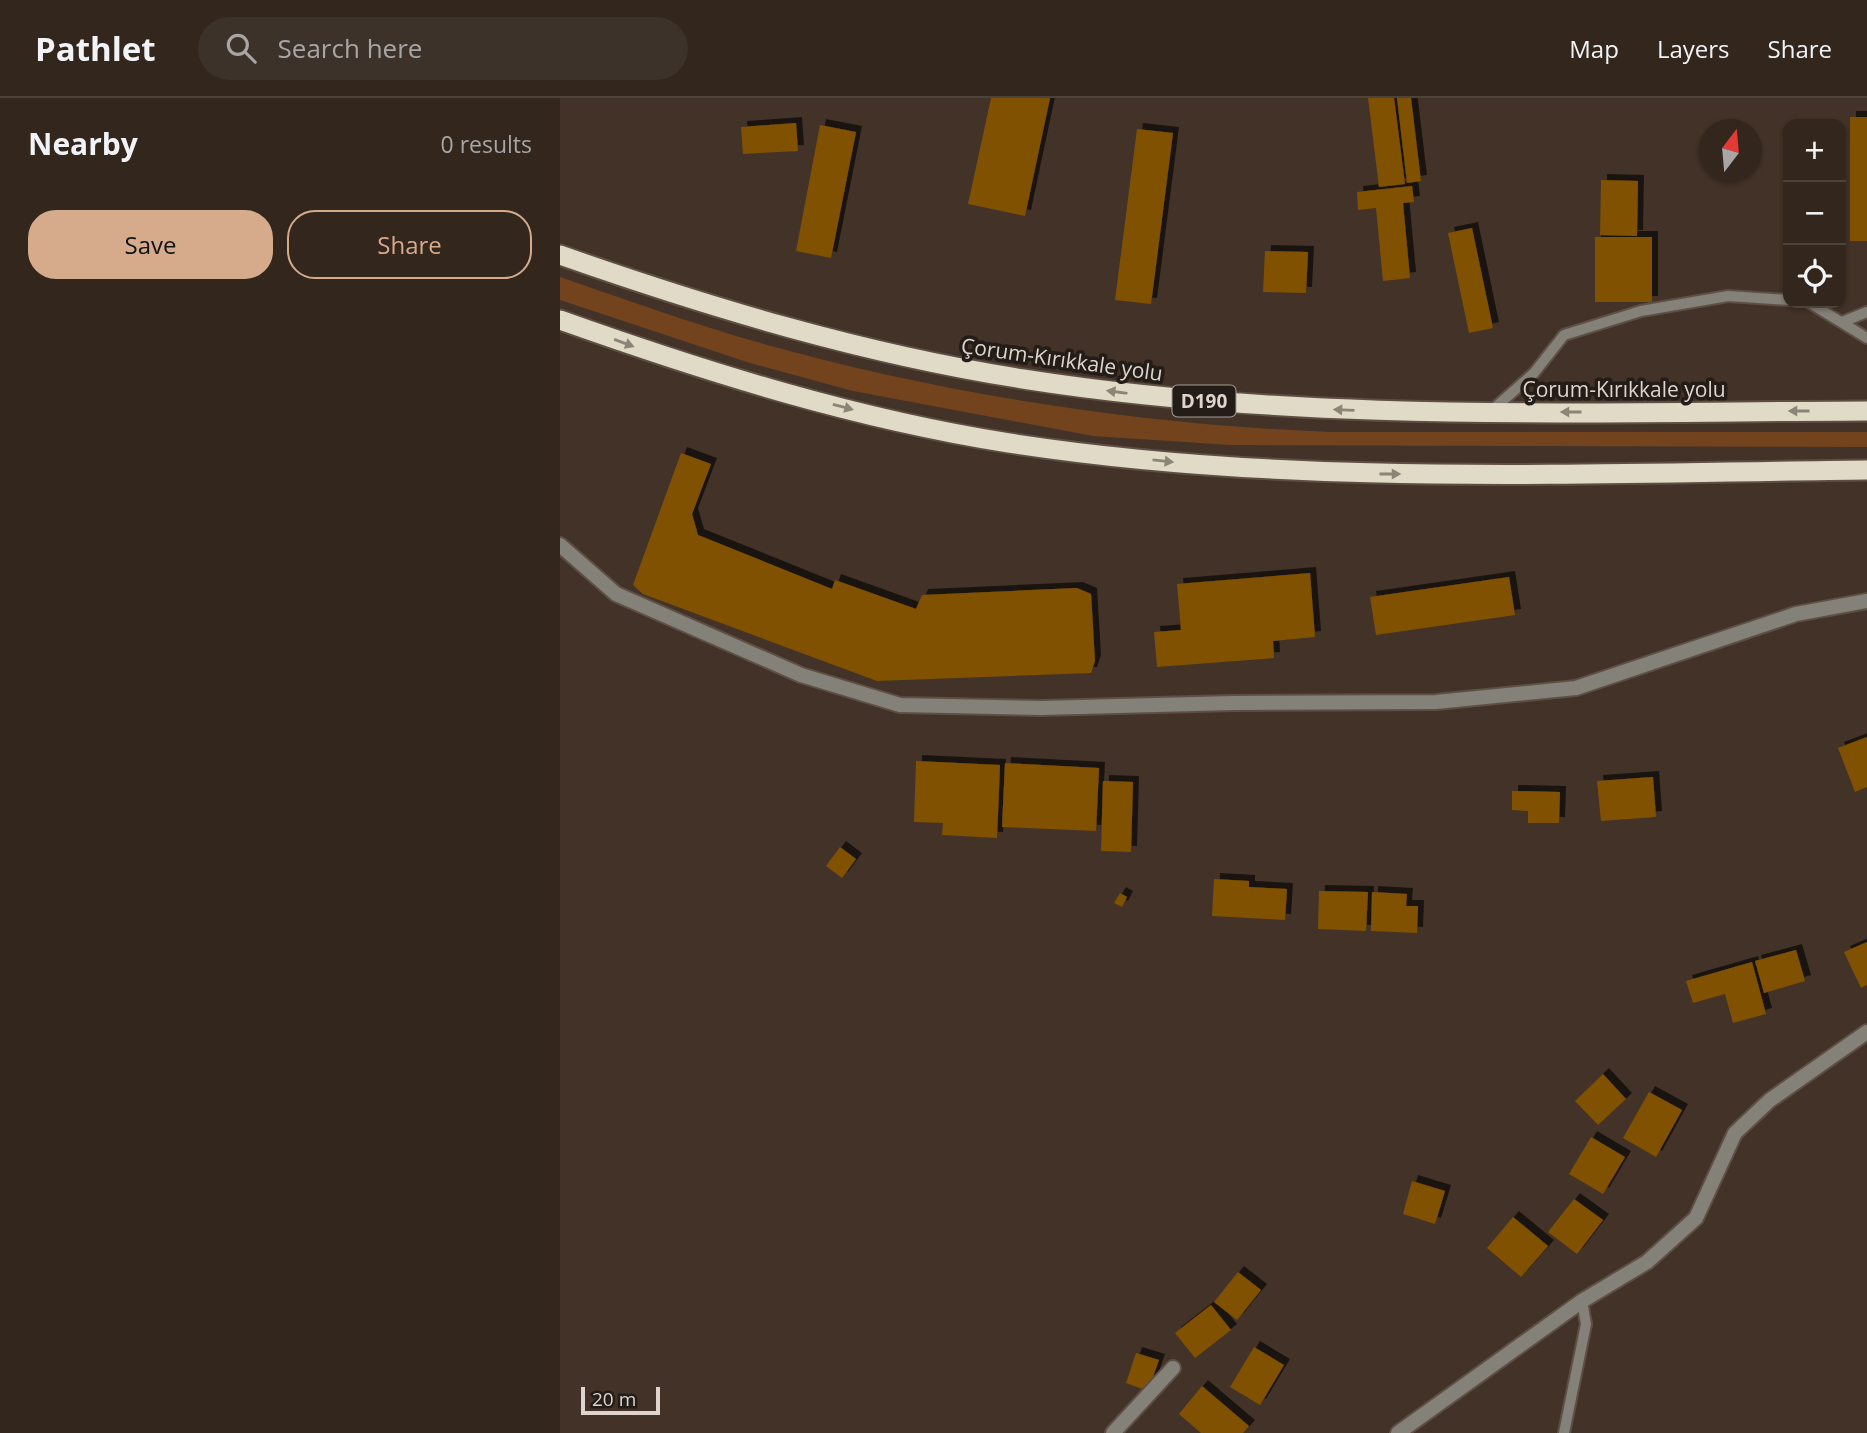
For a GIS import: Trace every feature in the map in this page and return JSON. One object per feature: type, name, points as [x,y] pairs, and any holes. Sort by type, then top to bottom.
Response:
[{"type":"highway","name":"Çorum-Kırıkkale yolu","points":[[560,255],[670,293],[807,334],[930,362],[1022,379],[1129,394],[1277,408],[1489,413],[1867,411]]},
{"type":"highway","points":[[560,320],[655,354],[900,422],[1086,453],[1327,474],[1867,470]]},
{"type":"street","points":[[560,545],[616,594],[801,675],[900,705],[1041,708],[1436,702],[1576,688],[1796,614],[1867,601]]},
{"type":"street","points":[[1398,1433],[1583,1301],[1647,1262],[1696,1218],[1735,1133],[1770,1100],[1867,1032]]},
{"type":"street","points":[[1113,1433],[1173,1368]]},
{"type":"lane","points":[[1489,413],[1534,373],[1563,335],[1641,311],[1728,296],[1783,300]]},
{"type":"lane","points":[[1818,308],[1867,338]]},
{"type":"lane","points":[[1842,322],[1867,312]]},
{"type":"lane","points":[[1564,1433],[1586,1324],[1583,1301]]},
{"type":"shaded area","points":[[560,277],[714,329],[808,356],[956,389],[1105,413],[1256,428],[1331,432],[1867,432],[1867,447],[1230,445],[1093,436],[853,391],[750,363],[560,300]]},
{"type":"building","points":[[991,98],[1050,98],[1025,216],[968,204]]},
{"type":"building","points":[[1368,98],[1394,98],[1405,184],[1379,187]]},
{"type":"building","points":[[1397,98],[1411,98],[1421,181],[1407,183]]},
{"type":"building","points":[[1850,117],[1867,117],[1867,241],[1850,241]]},
{"type":"building","points":[[796,123],[798,151],[743,154],[741,127]]},
{"type":"building","points":[[820,125],[856,132],[831,258],[796,251]]},
{"type":"building","points":[[1137,129],[1173,133],[1151,304],[1115,300]]},
{"type":"building","points":[[1601,180],[1638,181],[1637,236],[1600,235]]},
{"type":"building","points":[[1412,186],[1414,202],[1403,203],[1410,278],[1383,281],[1376,208],[1358,210],[1357,192]]},
{"type":"building","points":[[1472,228],[1493,328],[1469,333],[1448,233]]},
{"type":"building","points":[[1595,237],[1652,237],[1652,302],[1595,302]]},
{"type":"building","points":[[1265,251],[1308,252],[1306,293],[1263,292]]},
{"type":"building","points":[[681,453],[711,464],[692,514],[698,535],[832,589],[835,580],[916,609],[922,595],[1077,588],[1091,594],[1095,661],[1091,673],[877,681],[643,594],[633,585]]},
{"type":"building","points":[[1310,573],[1315,637],[1273,641],[1274,658],[1157,667],[1154,632],[1181,630],[1177,584]]},
{"type":"building","points":[[1509,577],[1515,615],[1376,635],[1370,597]]},
{"type":"building","points":[[1867,737],[1867,787],[1855,792],[1838,748]]},
{"type":"building","points":[[916,761],[1000,765],[997,838],[942,835],[943,823],[914,822]]},
{"type":"building","points":[[1005,763],[1099,768],[1096,831],[1002,827]]},
{"type":"building","points":[[1653,777],[1656,817],[1601,821],[1597,781]]},
{"type":"building","points":[[1103,781],[1133,782],[1131,852],[1101,851]]},
{"type":"building","points":[[1512,791],[1560,792],[1559,823],[1528,823],[1528,811],[1512,810]]},
{"type":"building","points":[[840,847],[856,859],[842,878],[826,866]]},
{"type":"building","points":[[1214,879],[1249,881],[1249,887],[1287,889],[1285,920],[1212,916]]},
{"type":"building","points":[[1319,891],[1368,892],[1366,931],[1318,929]]},
{"type":"building","points":[[1372,892],[1407,894],[1406,906],[1418,906],[1417,933],[1371,931]]},
{"type":"building","points":[[1120,893],[1127,897],[1122,907],[1114,903]]},
{"type":"building","points":[[1867,942],[1867,985],[1861,988],[1844,952]]},
{"type":"building","points":[[1796,950],[1805,981],[1764,993],[1755,961]]},
{"type":"building","points":[[1752,962],[1766,1014],[1733,1023],[1725,994],[1693,1003],[1686,981]]},
{"type":"building","points":[[1603,1074],[1626,1099],[1598,1125],[1575,1101]]},
{"type":"building","points":[[1649,1092],[1682,1110],[1656,1157],[1623,1138]]},
{"type":"building","points":[[1591,1137],[1625,1157],[1603,1194],[1569,1174]]},
{"type":"building","points":[[1412,1181],[1445,1191],[1435,1224],[1403,1214]]},
{"type":"building","points":[[1574,1199],[1603,1220],[1577,1254],[1548,1232]]},
{"type":"building","points":[[1513,1217],[1548,1246],[1521,1277],[1487,1248]]},
{"type":"building","points":[[1238,1272],[1261,1290],[1237,1320],[1214,1302]]},
{"type":"building","points":[[1211,1305],[1231,1330],[1195,1358],[1175,1333]]},
{"type":"building","points":[[1254,1347],[1284,1365],[1260,1405],[1230,1387]]},
{"type":"building","points":[[1136,1353],[1159,1360],[1148,1391],[1126,1383]]},
{"type":"building","points":[[1202,1386],[1249,1426],[1243,1433],[1201,1433],[1179,1414]]}]
